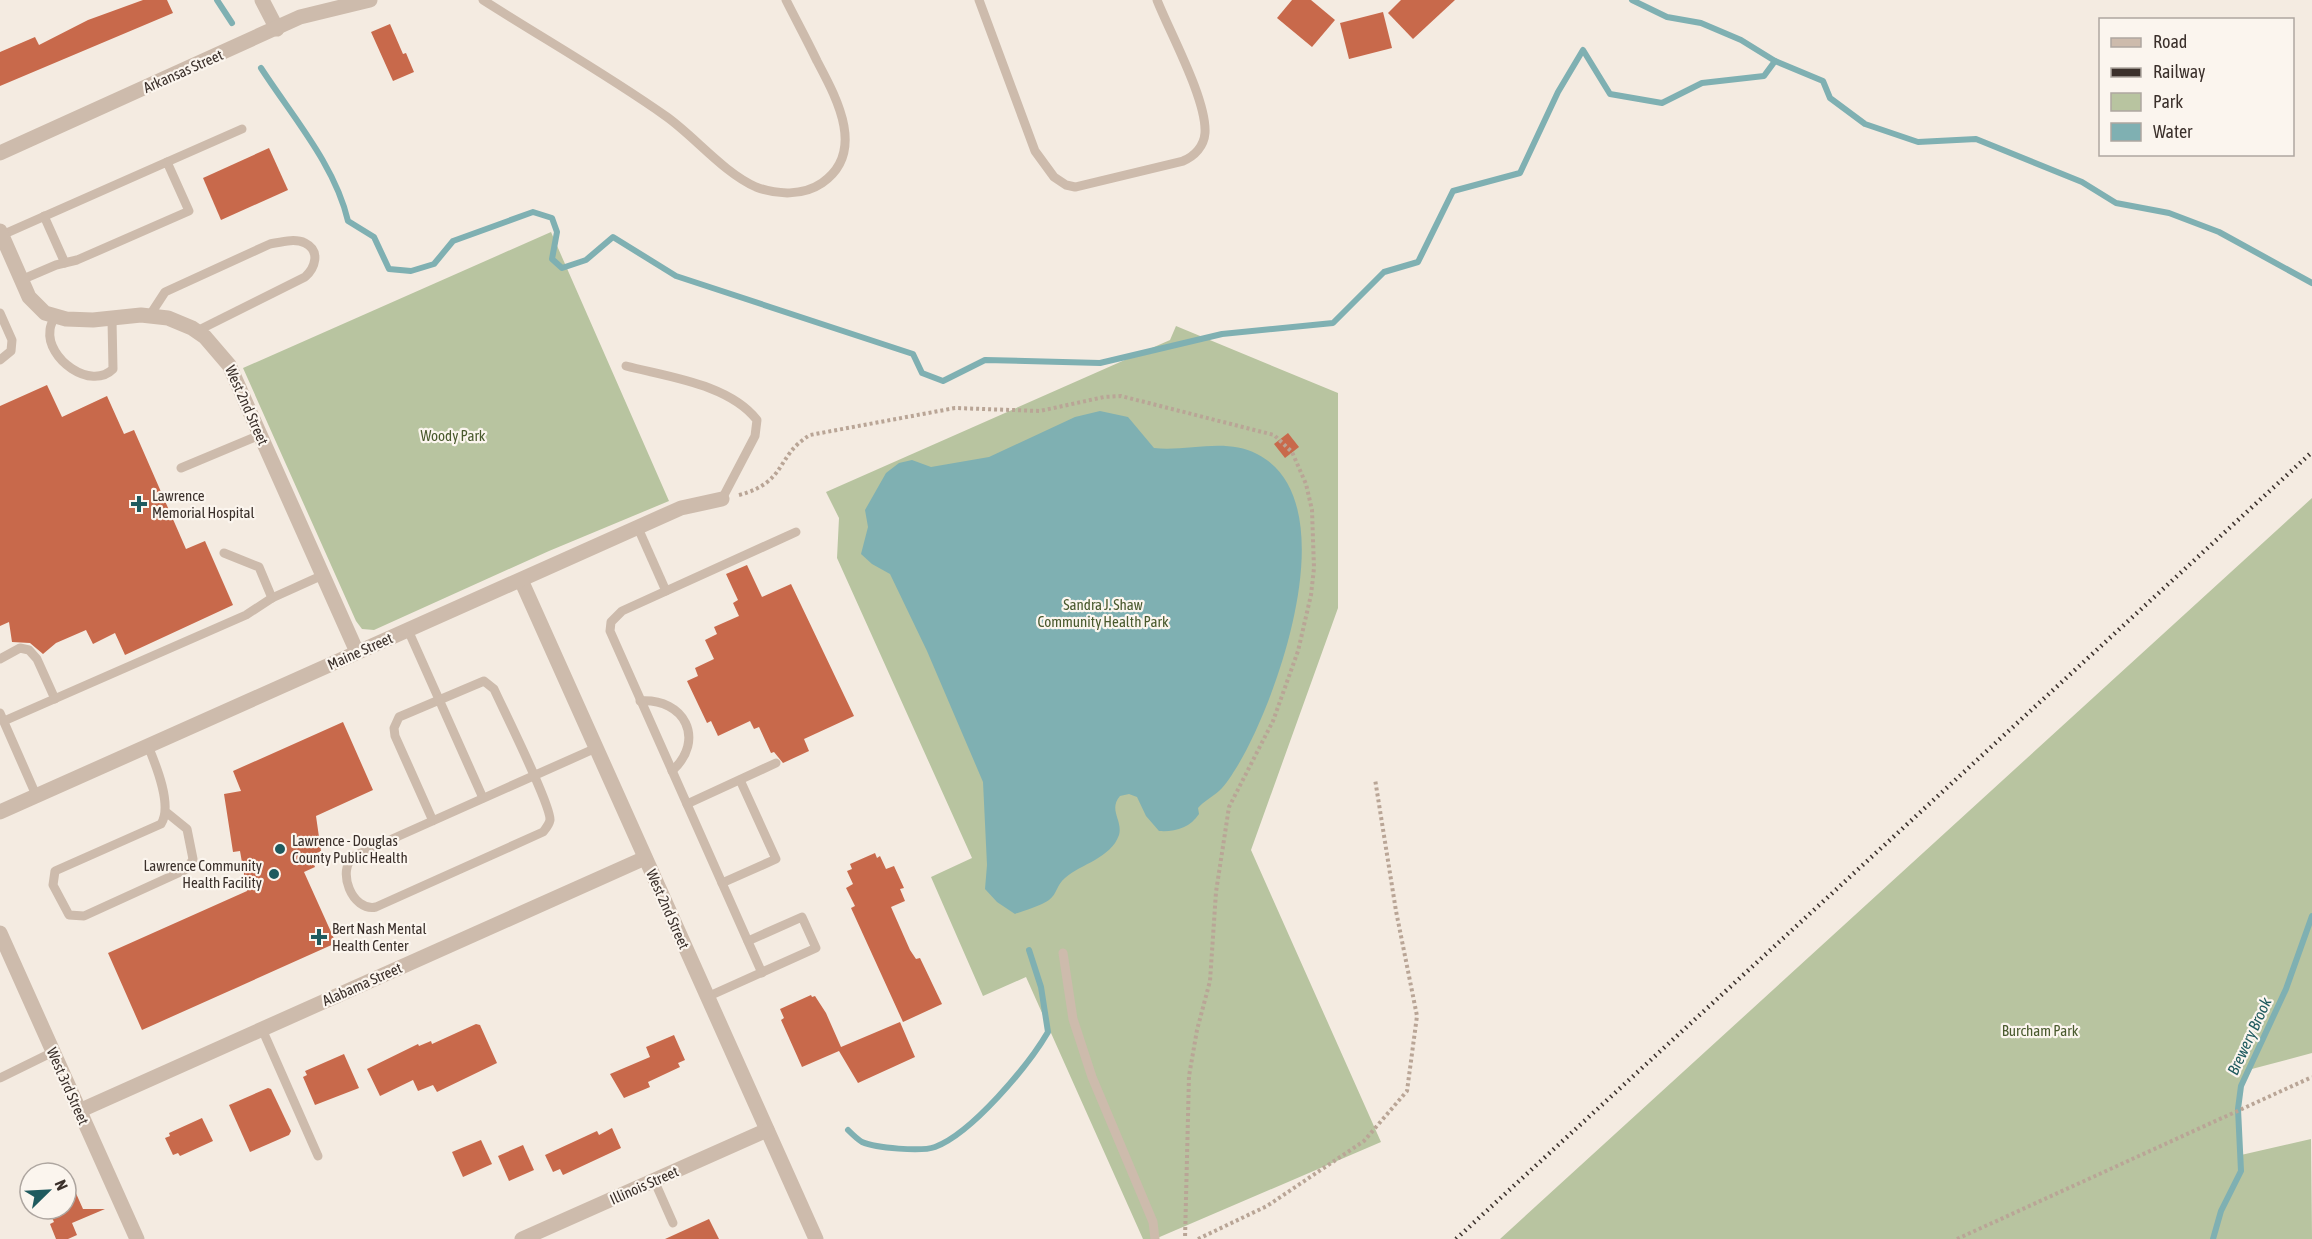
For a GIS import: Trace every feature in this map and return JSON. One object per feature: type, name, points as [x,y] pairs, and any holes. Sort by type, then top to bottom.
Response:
[{"type":"street","points":[[262,0],[276,29]]},
{"type":"street","name":"Arkansas Street","points":[[0,153],[300,17],[370,0]]},
{"type":"street","points":[[1,234],[21,280],[38,309],[54,316]]},
{"type":"street","name":"West 2nd Street","points":[[54,316],[112,320],[150,315],[168,318],[197,332],[213,344],[229,365],[357,652]]},
{"type":"street","name":"Maine Street","points":[[0,812],[681,508],[722,499]]},
{"type":"street","name":"West 2nd Street","points":[[521,580],[816,1239]]},
{"type":"street","name":"Alabama Street","points":[[80,1111],[645,858]]},
{"type":"street","name":"West 3rd Street","points":[[0,933],[137,1239]]},
{"type":"street","name":"Illinois Street","points":[[522,1239],[767,1130]]},
{"type":"lane","points":[[483,0],[666,116],[741,178],[765,190],[788,193],[813,188],[828,178],[842,154],[846,130],[836,98],[786,0]]},
{"type":"lane","points":[[979,0],[1035,151],[1051,174],[1070,187],[1183,161],[1194,155],[1202,144],[1205,125],[1199,102],[1157,0]]},
{"type":"lane","points":[[1,234],[242,129]]},
{"type":"lane","points":[[21,280],[77,260],[189,211],[167,162]]},
{"type":"lane","points":[[45,216],[65,263]]},
{"type":"lane","points":[[150,315],[165,292],[270,244],[286,241],[305,243],[313,251],[316,261],[312,270],[305,277],[197,332]]},
{"type":"lane","points":[[0,313],[12,340],[11,351],[0,360]]},
{"type":"lane","points":[[54,316],[49,332],[59,359],[71,368],[95,377],[106,376],[113,369],[112,320]]},
{"type":"lane","points":[[626,366],[705,387],[747,406],[757,420],[755,436],[722,499]]},
{"type":"lane","points":[[181,468],[260,435]]},
{"type":"lane","points":[[638,528],[666,591]]},
{"type":"lane","points":[[762,973],[613,639],[611,622],[622,611],[796,532]]},
{"type":"lane","points":[[224,553],[259,567],[272,598]]},
{"type":"lane","points":[[36,795],[1,717],[55,699],[246,615],[272,598],[323,575]]},
{"type":"lane","points":[[408,630],[483,798]]},
{"type":"lane","points":[[0,659],[20,648],[29,650],[37,659],[55,699]]},
{"type":"lane","points":[[433,821],[395,736],[394,728],[399,717],[439,699],[477,682],[490,685],[533,776],[549,813],[550,821],[543,832],[376,907],[363,907],[356,901],[345,874],[348,860],[433,821],[483,798],[533,776],[596,748]]},
{"type":"lane","points":[[640,701],[662,702],[679,712],[684,721],[689,748],[686,756],[672,771]]},
{"type":"lane","points":[[148,746],[160,777],[166,812],[161,824],[56,871],[53,885],[69,915],[84,916],[187,869],[193,859],[187,829],[166,812]]},
{"type":"lane","points":[[687,804],[776,764]]},
{"type":"lane","points":[[722,883],[776,859],[740,780]]},
{"type":"lane","points":[[707,997],[816,948],[802,917],[748,941]]},
{"type":"lane","points":[[1063,953],[1073,1019],[1092,1077],[1153,1222],[1155,1239]]},
{"type":"lane","points":[[262,1029],[318,1156]]},
{"type":"lane","points":[[0,1078],[53,1052]]},
{"type":"lane","points":[[654,1180],[673,1223]]},
{"type":"path","points":[[722,499],[768,484],[796,446],[810,435],[955,408],[1040,411],[1104,397],[1121,396],[1274,435],[1292,452],[1306,484],[1312,510],[1314,568],[1311,595],[1298,651],[1273,721],[1229,807],[1216,892],[1210,981],[1197,1030],[1189,1076],[1185,1239]]},
{"type":"path","points":[[1198,1239],[1267,1206],[1364,1141],[1407,1091],[1417,1016],[1396,911],[1375,778]]},
{"type":"path","points":[[1957,1239],[2312,1077]]},
{"type":"green space","name":"Woody Park","points":[[551,232],[669,501],[549,551],[374,630],[362,629],[356,621],[243,368]]},
{"type":"green space","name":"Sandra J. Shaw Community Health Park","points":[[1176,326],[1338,393],[1338,608],[1251,850],[1381,1142],[1155,1239],[1143,1239],[1026,977],[983,996],[931,877],[972,858],[837,558],[839,518],[826,492],[1170,340]]},
{"type":"green space","name":"Burcham Park","points":[[2312,498],[2312,1053],[2248,1070],[2241,1091],[2239,1122],[2241,1155],[2311,1139],[2312,1239],[1500,1239]]},
{"type":"water","points":[[1100,411],[1128,417],[1154,448],[1232,446],[1245,449],[1257,454],[1284,478],[1298,513],[1302,556],[1297,603],[1285,650],[1254,735],[1229,779],[1219,791],[1198,808],[1199,814],[1195,819],[1182,828],[1159,831],[1146,816],[1137,797],[1129,794],[1120,796],[1115,806],[1120,830],[1115,843],[1103,855],[1065,878],[1049,900],[1015,914],[997,902],[985,889],[987,865],[983,782],[927,651],[890,574],[872,564],[861,554],[868,527],[865,510],[886,473],[899,463],[912,460],[931,467],[989,457],[1075,417]]},
{"type":"building","points":[[143,0],[167,0],[173,13],[0,86],[0,52],[35,37],[39,45],[88,20]]},
{"type":"building","points":[[1292,0],[1311,0],[1335,20],[1312,47],[1277,18]]},
{"type":"building","points":[[1401,0],[1455,0],[1413,39],[1388,13]]},
{"type":"building","points":[[1383,12],[1392,48],[1349,59],[1340,23]]},
{"type":"building","points":[[390,24],[414,72],[393,81],[371,32]]},
{"type":"building","points":[[269,148],[288,190],[221,220],[203,178]]},
{"type":"building","points":[[47,385],[62,417],[107,396],[124,434],[134,430],[186,549],[205,541],[233,605],[125,655],[115,633],[93,644],[86,630],[56,643],[43,654],[30,643],[12,642],[9,622],[0,626],[0,406]]},
{"type":"building","points":[[1288,433],[1299,447],[1285,458],[1274,444]]},
{"type":"building","points":[[747,565],[762,597],[791,584],[854,716],[804,739],[809,751],[783,763],[774,752],[771,753],[759,727],[754,729],[750,721],[718,736],[711,721],[707,723],[687,681],[698,676],[695,668],[714,659],[705,640],[717,634],[714,627],[739,616],[733,603],[738,600],[726,574]]},
{"type":"building","name":"Lawrence Community Health Facility","points":[[343,722],[373,790],[316,816],[321,851],[311,856],[315,867],[304,872],[336,943],[142,1030],[108,953],[247,891],[240,851],[233,852],[224,794],[241,791],[233,771]]},
{"type":"building","points":[[875,853],[877,858],[880,856],[886,869],[894,866],[904,888],[900,889],[905,901],[891,907],[910,950],[916,959],[920,958],[942,1004],[903,1022],[851,908],[855,906],[846,888],[853,884],[847,871],[852,869],[850,864]]},
{"type":"building","points":[[811,995],[815,996],[826,1013],[841,1047],[900,1022],[915,1057],[858,1083],[839,1051],[802,1067],[781,1020],[784,1018],[780,1009]]},
{"type":"building","points":[[476,1024],[480,1025],[497,1063],[437,1092],[433,1085],[418,1091],[413,1080],[380,1096],[367,1069],[418,1044],[419,1046],[431,1041],[432,1044]]},
{"type":"building","points":[[674,1035],[685,1060],[678,1063],[680,1067],[648,1082],[650,1087],[624,1098],[610,1074],[650,1057],[646,1047]]},
{"type":"building","points":[[344,1054],[359,1088],[315,1105],[303,1077],[307,1075],[305,1071]]},
{"type":"building","points":[[268,1088],[271,1089],[291,1131],[289,1135],[250,1152],[229,1105]]},
{"type":"building","points":[[202,1118],[213,1141],[180,1156],[178,1153],[173,1155],[165,1138],[170,1136],[169,1133]]},
{"type":"building","points":[[612,1128],[621,1148],[563,1175],[560,1169],[553,1172],[545,1155],[597,1131],[599,1135]]},
{"type":"building","points":[[481,1140],[492,1164],[463,1177],[452,1152]]},
{"type":"building","points":[[523,1145],[534,1170],[509,1181],[498,1156]]},
{"type":"building","points":[[78,1198],[83,1209],[105,1209],[78,1220]]},
{"type":"building","points":[[709,1219],[719,1239],[665,1239]]},
{"type":"building","points":[[77,1221],[72,1223],[77,1235],[68,1239],[56,1239],[50,1224]]},
{"type":"waterway","points":[[217,0],[232,23]]},
{"type":"waterway","points":[[1632,0],[1667,17],[1701,23],[1741,40],[1775,61],[1823,81],[1830,98],[1865,124],[1918,142],[1976,139],[2082,182],[2116,203],[2169,213],[2219,232],[2312,283]]},
{"type":"waterway","points":[[261,68],[323,161],[342,200],[348,221],[374,237],[389,269],[411,271],[434,264],[453,241],[533,212],[552,218],[557,232],[552,259],[562,268],[586,260],[613,237],[676,276],[913,354],[922,373],[943,381],[985,360],[1100,363],[1222,334],[1333,323],[1384,272],[1418,262],[1453,191],[1520,173],[1558,92],[1583,50],[1610,94],[1662,103],[1702,83],[1764,76],[1775,61]]},
{"type":"waterway","name":"Brewery Brook","points":[[2213,1239],[2221,1211],[2241,1171],[2238,1109],[2241,1086],[2286,989],[2312,916]]},
{"type":"waterway","points":[[848,1130],[860,1141],[877,1146],[898,1149],[928,1148],[950,1139],[982,1113],[1013,1080],[1048,1032],[1041,987],[1029,950]]},
{"type":"railway","points":[[1456,1239],[2312,452]]},
{"type":"place","name":"Lawrence Memorial Hospital","points":[[139,504]]},
{"type":"place","name":"Lawrence - Douglas County Public Health","points":[[280,849]]},
{"type":"place","name":"Lawrence Community Health Facility","points":[[274,874]]},
{"type":"place","name":"Bert Nash Mental Health Center","points":[[319,937]]}]
